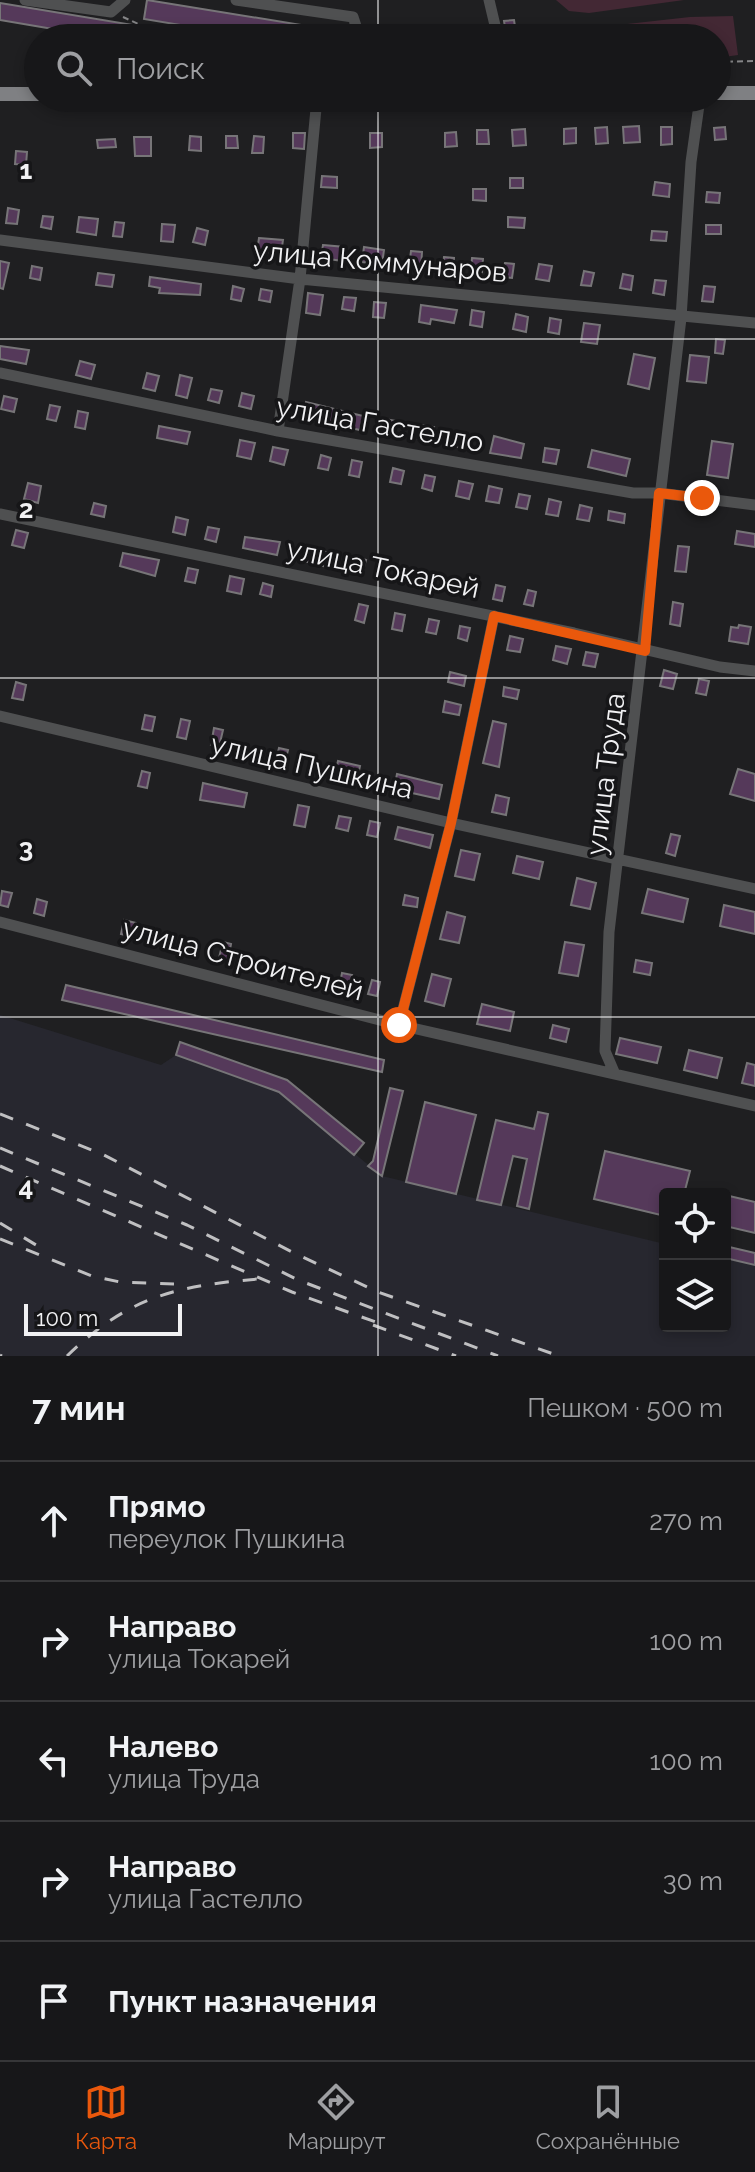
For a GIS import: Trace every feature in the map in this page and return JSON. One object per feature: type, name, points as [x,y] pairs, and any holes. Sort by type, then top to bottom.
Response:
[{"type":"main road","points":[[731,93],[755,93]]},
{"type":"main road","points":[[0,94],[24,94]]},
{"type":"street","points":[[25,0],[111,12],[125,0]]},
{"type":"street","points":[[236,0],[353,17],[355,24]]},
{"type":"street","points":[[489,0],[495,24]]},
{"type":"street","points":[[278,431],[300,279],[316,112]]},
{"type":"street","name":"улица Труда","points":[[614,1072],[605,1051],[609,932],[645,651],[659,493],[681,318],[691,162],[698,112]]},
{"type":"street","name":"улица Коммунаров","points":[[0,240],[300,279],[755,323]]},
{"type":"street","name":"улица Гастелло","points":[[0,373],[278,431],[633,493],[659,493],[755,505]]},
{"type":"street","name":"улица Токарей","points":[[0,514],[494,616],[645,651],[755,671]]},
{"type":"street","points":[[399,1025],[451,823],[494,616]]},
{"type":"street","name":"улица Пушкина","points":[[0,716],[451,823],[755,889]]},
{"type":"street","name":"улица Строителей","points":[[0,922],[399,1025],[755,1106]]},
{"type":"path","points":[[111,12],[138,24]]},
{"type":"path","points":[[731,62],[755,61]]},
{"type":"shaded area","points":[[556,0],[684,0],[589,13],[569,11]]},
{"type":"shaded area","points":[[733,16],[738,55],[731,56],[731,24],[627,24]]},
{"type":"shaded area","points":[[0,1015],[161,1065],[176,1055],[279,1092],[382,1176],[659,1243],[659,1332],[731,1332],[731,1259],[755,1265],[755,1356],[0,1356]]},
{"type":"building","points":[[147,0],[295,24],[174,24],[144,19]]},
{"type":"building","points":[[0,3],[127,24],[24,24],[0,20]]},
{"type":"building","points":[[639,126],[640,142],[624,143],[623,127]]},
{"type":"building","points":[[607,127],[608,143],[596,144],[595,128]]},
{"type":"building","points":[[661,127],[672,127],[672,144],[661,145]]},
{"type":"building","points":[[725,127],[726,139],[715,140],[714,128]]},
{"type":"building","points":[[576,128],[576,143],[564,144],[564,129]]},
{"type":"building","points":[[525,129],[526,145],[513,146],[512,130]]},
{"type":"building","points":[[477,130],[488,130],[489,144],[477,144]]},
{"type":"building","points":[[456,132],[457,146],[445,147],[445,133]]},
{"type":"building","points":[[293,133],[305,133],[304,149],[293,148]]},
{"type":"building","points":[[370,133],[382,133],[382,147],[370,148]]},
{"type":"building","points":[[190,136],[201,137],[201,151],[189,150]]},
{"type":"building","points":[[226,136],[237,136],[238,148],[226,148]]},
{"type":"building","points":[[254,136],[264,137],[263,153],[252,153]]},
{"type":"building","points":[[134,137],[151,137],[151,156],[135,156]]},
{"type":"building","points":[[115,139],[116,147],[98,148],[97,140]]},
{"type":"building","points":[[16,151],[27,152],[26,165],[15,164]]},
{"type":"building","points":[[322,176],[337,177],[337,188],[321,187]]},
{"type":"building","points":[[510,178],[523,178],[523,188],[510,188]]},
{"type":"building","points":[[655,182],[670,184],[669,197],[653,195]]},
{"type":"building","points":[[473,189],[486,189],[486,201],[473,200]]},
{"type":"building","points":[[707,192],[720,193],[719,203],[706,202]]},
{"type":"building","points":[[8,208],[19,210],[17,224],[6,223]]},
{"type":"building","points":[[43,216],[53,217],[51,229],[41,227]]},
{"type":"building","points":[[79,217],[98,219],[96,235],[77,232]]},
{"type":"building","points":[[508,217],[525,218],[524,228],[508,227]]},
{"type":"building","points":[[115,222],[124,223],[122,237],[113,236]]},
{"type":"building","points":[[162,224],[175,225],[173,242],[161,241]]},
{"type":"building","points":[[706,225],[721,225],[721,234],[706,234]]},
{"type":"building","points":[[197,228],[208,231],[205,245],[193,242]]},
{"type":"building","points":[[652,231],[667,232],[666,241],[651,240]]},
{"type":"building","points":[[259,238],[283,240],[281,254],[257,251]]},
{"type":"building","points":[[323,245],[345,247],[343,261],[321,258]]},
{"type":"building","points":[[364,247],[384,250],[382,264],[362,262]]},
{"type":"building","points":[[411,251],[422,252],[421,268],[409,267]]},
{"type":"building","points":[[444,257],[454,258],[453,271],[442,270]]},
{"type":"building","points":[[472,258],[483,259],[482,272],[471,270]]},
{"type":"building","points":[[0,261],[9,263],[3,289],[0,288]]},
{"type":"building","points":[[505,263],[514,264],[512,278],[502,277]]},
{"type":"building","points":[[539,264],[552,266],[549,281],[536,279]]},
{"type":"building","points":[[32,266],[42,268],[40,280],[30,278]]},
{"type":"building","points":[[584,271],[594,273],[591,286],[581,285]]},
{"type":"building","points":[[98,273],[114,275],[112,287],[96,285]]},
{"type":"building","points":[[623,274],[633,276],[631,290],[620,288]]},
{"type":"building","points":[[150,277],[201,284],[200,295],[159,293],[160,288],[149,286]]},
{"type":"building","points":[[655,280],[666,281],[664,295],[653,293]]},
{"type":"building","points":[[233,286],[244,289],[241,301],[231,299]]},
{"type":"building","points":[[704,286],[715,287],[713,302],[702,301]]},
{"type":"building","points":[[261,289],[272,291],[270,302],[259,300]]},
{"type":"building","points":[[308,293],[323,295],[320,315],[306,313]]},
{"type":"building","points":[[344,297],[356,298],[354,311],[342,309]]},
{"type":"building","points":[[374,302],[386,303],[384,318],[373,317]]},
{"type":"building","points":[[421,305],[457,310],[454,323],[431,319],[430,324],[419,322]]},
{"type":"building","points":[[472,310],[484,312],[482,327],[470,325]]},
{"type":"building","points":[[516,314],[528,317],[526,332],[513,329]]},
{"type":"building","points":[[550,318],[561,320],[559,334],[548,332]]},
{"type":"building","points":[[584,323],[600,325],[597,344],[581,342]]},
{"type":"building","points":[[716,339],[725,340],[723,354],[715,353]]},
{"type":"building","points":[[0,346],[29,350],[26,364],[0,359]]},
{"type":"building","points":[[634,354],[655,358],[649,389],[628,384]]},
{"type":"building","points":[[690,355],[709,357],[706,383],[687,381]]},
{"type":"building","points":[[80,361],[95,365],[91,379],[76,375]]},
{"type":"building","points":[[147,373],[159,376],[155,391],[143,388]]},
{"type":"building","points":[[180,375],[192,378],[187,398],[176,395]]},
{"type":"building","points":[[211,389],[222,391],[219,403],[208,400]]},
{"type":"building","points":[[242,393],[254,396],[251,409],[239,406]]},
{"type":"building","points":[[4,396],[17,399],[14,412],[1,409]]},
{"type":"building","points":[[306,402],[363,416],[360,430],[303,418]]},
{"type":"building","points":[[50,405],[60,407],[56,421],[47,419]]},
{"type":"building","points":[[78,411],[88,413],[85,429],[75,427]]},
{"type":"building","points":[[385,419],[396,421],[393,435],[382,433]]},
{"type":"building","points":[[421,425],[434,427],[431,442],[418,439]]},
{"type":"building","points":[[159,426],[190,432],[187,444],[157,438]]},
{"type":"building","points":[[456,432],[465,434],[462,448],[453,446]]},
{"type":"building","points":[[494,436],[524,444],[521,458],[490,453]]},
{"type":"building","points":[[240,440],[255,443],[251,459],[237,456]]},
{"type":"building","points":[[712,441],[733,444],[728,478],[707,475]]},
{"type":"building","points":[[273,447],[288,450],[284,465],[270,461]]},
{"type":"building","points":[[545,448],[559,450],[556,464],[543,462]]},
{"type":"building","points":[[592,450],[630,459],[626,476],[588,467]]},
{"type":"building","points":[[321,455],[331,458],[328,470],[318,468]]},
{"type":"building","points":[[352,460],[362,462],[359,477],[349,475]]},
{"type":"building","points":[[393,468],[404,471],[401,484],[390,482]]},
{"type":"building","points":[[425,475],[435,477],[432,491],[422,488]]},
{"type":"building","points":[[459,481],[473,484],[469,499],[456,496]]},
{"type":"building","points":[[28,483],[41,486],[38,503],[24,499]]},
{"type":"building","points":[[489,486],[502,489],[499,503],[486,501]]},
{"type":"building","points":[[519,494],[530,496],[527,509],[516,507]]},
{"type":"building","points":[[549,499],[561,502],[558,516],[546,514]]},
{"type":"building","points":[[94,503],[106,506],[104,517],[91,514]]},
{"type":"building","points":[[580,505],[592,508],[589,521],[577,519]]},
{"type":"building","points":[[609,511],[625,514],[624,523],[608,520]]},
{"type":"building","points":[[176,517],[188,520],[185,535],[173,532]]},
{"type":"building","points":[[208,527],[219,529],[216,542],[205,539]]},
{"type":"building","points":[[16,530],[28,533],[24,548],[12,545]]},
{"type":"building","points":[[737,531],[755,534],[755,547],[735,544]]},
{"type":"building","points":[[245,537],[280,542],[277,555],[243,548]]},
{"type":"building","points":[[678,546],[689,547],[686,572],[675,571]]},
{"type":"building","points":[[307,547],[326,552],[323,566],[304,561]]},
{"type":"building","points":[[123,553],[159,560],[155,576],[120,566]]},
{"type":"building","points":[[356,557],[366,560],[362,574],[353,571]]},
{"type":"building","points":[[188,568],[198,570],[195,583],[185,581]]},
{"type":"building","points":[[230,576],[244,579],[241,594],[227,591]]},
{"type":"building","points":[[465,579],[474,580],[471,594],[463,593]]},
{"type":"building","points":[[263,583],[273,586],[271,597],[260,594]]},
{"type":"building","points":[[496,585],[505,587],[502,601],[493,599]]},
{"type":"building","points":[[528,590],[536,592],[533,606],[524,604]]},
{"type":"building","points":[[673,602],[683,604],[680,626],[670,624]]},
{"type":"building","points":[[359,604],[368,606],[364,623],[355,620]]},
{"type":"building","points":[[395,613],[405,615],[402,631],[392,629]]},
{"type":"building","points":[[429,619],[439,621],[436,634],[426,632]]},
{"type":"building","points":[[739,625],[751,627],[748,644],[729,641],[731,627],[738,628]]},
{"type":"building","points":[[460,626],[470,628],[467,641],[458,638]]},
{"type":"building","points":[[510,636],[523,639],[520,652],[507,650]]},
{"type":"building","points":[[556,646],[571,649],[567,664],[553,660]]},
{"type":"building","points":[[586,652],[598,654],[595,667],[583,665]]},
{"type":"building","points":[[664,670],[677,674],[673,689],[660,686]]},
{"type":"building","points":[[450,672],[466,676],[464,686],[448,682]]},
{"type":"building","points":[[699,679],[709,681],[706,695],[696,693]]},
{"type":"building","points":[[16,682],[26,685],[23,700],[12,698]]},
{"type":"building","points":[[504,687],[519,690],[517,699],[503,696]]},
{"type":"building","points":[[445,701],[461,705],[459,715],[443,712]]},
{"type":"building","points":[[145,715],[155,717],[152,731],[142,729]]},
{"type":"building","points":[[181,719],[190,721],[186,739],[177,737]]},
{"type":"building","points":[[493,721],[506,724],[499,767],[483,763]]},
{"type":"building","points":[[214,728],[223,730],[219,747],[211,745]]},
{"type":"building","points":[[279,748],[288,750],[285,762],[276,760]]},
{"type":"building","points":[[338,761],[360,766],[357,779],[335,774]]},
{"type":"building","points":[[738,769],[755,774],[755,801],[730,794]]},
{"type":"building","points":[[142,771],[150,773],[147,788],[138,786]]},
{"type":"building","points":[[397,774],[442,785],[439,799],[394,789]]},
{"type":"building","points":[[203,783],[247,793],[244,807],[200,800]]},
{"type":"building","points":[[496,795],[509,798],[506,815],[492,812]]},
{"type":"building","points":[[298,805],[309,807],[305,827],[294,825]]},
{"type":"building","points":[[339,816],[351,818],[348,831],[336,828]]},
{"type":"building","points":[[370,821],[380,823],[377,837],[367,835]]},
{"type":"building","points":[[398,827],[433,835],[430,848],[395,839]]},
{"type":"building","points":[[671,834],[680,836],[675,856],[666,853]]},
{"type":"building","points":[[461,850],[480,854],[474,880],[455,876]]},
{"type":"building","points":[[517,856],[543,862],[539,879],[513,873]]},
{"type":"building","points":[[577,878],[596,883],[590,909],[571,905]]},
{"type":"building","points":[[648,889],[688,899],[683,922],[642,913]]},
{"type":"building","points":[[2,891],[12,893],[8,907],[0,905]]},
{"type":"building","points":[[405,895],[418,898],[417,907],[403,905]]},
{"type":"building","points":[[37,899],[47,902],[44,916],[34,913]]},
{"type":"building","points":[[724,905],[755,912],[755,934],[720,926]]},
{"type":"building","points":[[447,912],[465,917],[459,943],[440,939]]},
{"type":"building","points":[[124,920],[136,923],[133,937],[121,934]]},
{"type":"building","points":[[223,942],[231,944],[228,960],[219,958]]},
{"type":"building","points":[[565,942],[584,945],[578,976],[559,973]]},
{"type":"building","points":[[636,960],[652,963],[650,975],[634,972]]},
{"type":"building","points":[[342,973],[352,975],[348,990],[339,988]]},
{"type":"building","points":[[432,974],[451,979],[444,1006],[425,1001]]},
{"type":"building","points":[[372,980],[380,982],[377,996],[368,994]]},
{"type":"building","points":[[66,985],[384,1060],[382,1072],[62,1000]]},
{"type":"building","points":[[482,1004],[514,1012],[510,1031],[477,1024]]},
{"type":"building","points":[[553,1025],[569,1029],[566,1042],[550,1038]]},
{"type":"building","points":[[620,1038],[661,1047],[657,1063],[616,1054]]},
{"type":"building","points":[[180,1042],[287,1080],[364,1143],[354,1155],[279,1092],[176,1055]]},
{"type":"building","points":[[689,1050],[722,1058],[717,1078],[684,1070]]},
{"type":"building","points":[[747,1063],[755,1065],[755,1086],[742,1083]]},
{"type":"building","points":[[390,1088],[403,1091],[382,1176],[368,1166],[373,1161]]},
{"type":"building","points":[[425,1102],[476,1115],[456,1194],[406,1182]]},
{"type":"building","points":[[538,1112],[548,1114],[529,1209],[517,1206],[527,1159],[513,1156],[501,1205],[477,1200],[496,1120],[534,1129]]},
{"type":"building","points":[[605,1151],[690,1171],[686,1188],[659,1188],[659,1215],[594,1199]]},
{"type":"building","points":[[731,1196],[755,1202],[755,1233],[731,1227]]},
{"type":"building","points":[[731,1247],[755,1253],[755,1265],[731,1259]]},
{"type":"railway","points":[[0,1114],[102,1154],[294,1253],[378,1292],[559,1356]]},
{"type":"railway","points":[[0,1148],[187,1225],[298,1280],[498,1356]]},
{"type":"railway","points":[[0,1166],[292,1292],[384,1325]]},
{"type":"railway","points":[[0,1223],[36,1245]]},
{"type":"railway","points":[[0,1239],[92,1276],[120,1282],[174,1284]]},
{"type":"railway","points":[[67,1356],[111,1320],[154,1298],[202,1286],[258,1279]]},
{"type":"railway","points":[[373,1325],[456,1356]]},
{"type":"route","points":[[399,1025],[451,823],[494,616],[645,651],[659,493],[702,498]]}]
